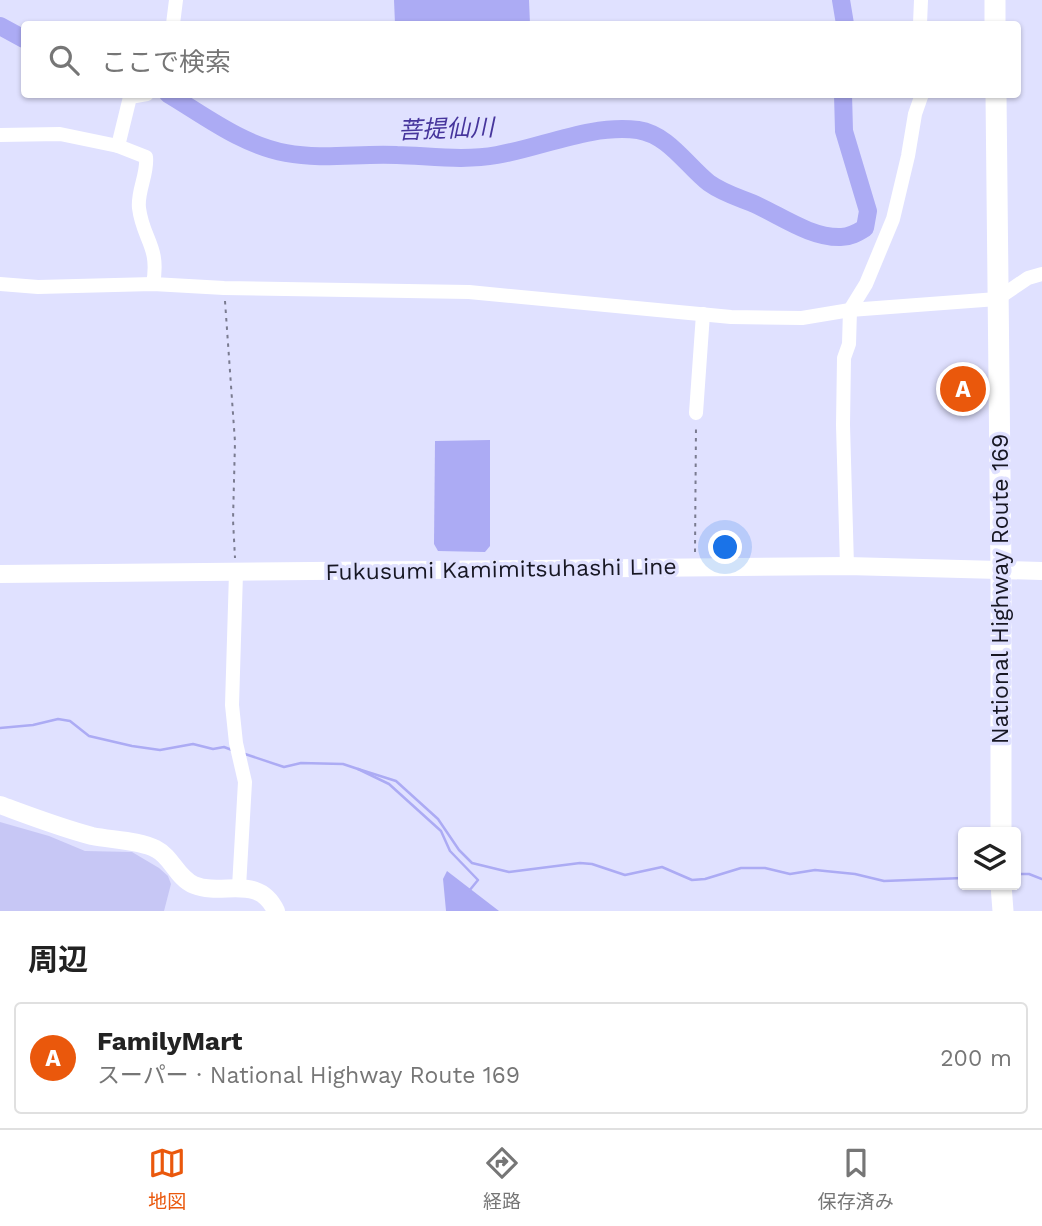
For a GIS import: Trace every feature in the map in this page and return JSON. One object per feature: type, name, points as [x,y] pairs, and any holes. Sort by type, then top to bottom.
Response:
[{"type":"highway","points":[[995,0],[995,21]]},
{"type":"highway","name":"National Highway Route 169","points":[[996,98],[1001,827]]},
{"type":"highway","points":[[1001,890],[1003,911]]},
{"type":"main road","name":"Fukusumi Kamimitsuhashi Line","points":[[0,574],[847,566],[1042,571]]},
{"type":"main road","points":[[0,805],[92,836],[154,848],[191,884],[204,888],[239,887],[258,891],[276,911]]},
{"type":"street","points":[[173,21],[176,0]]},
{"type":"street","points":[[920,21],[921,0]]},
{"type":"street","points":[[117,146],[130,98]]},
{"type":"street","points":[[847,566],[844,358],[849,344],[850,310],[866,284],[893,219],[921,98]]},
{"type":"street","points":[[0,135],[60,134],[117,146],[146,158],[139,204],[142,222],[155,257],[153,284]]},
{"type":"street","points":[[0,284],[38,287],[153,284],[224,288],[470,292],[703,314],[802,318],[850,310],[998,299],[1028,278],[1042,274]]},
{"type":"street","points":[[696,413],[703,314]]},
{"type":"street","points":[[236,573],[232,705],[244,782],[239,887]]},
{"type":"path","points":[[224,288],[235,442],[233,520],[236,573]]},
{"type":"path","points":[[695,567],[696,413]]},
{"type":"shaded area","points":[[394,0],[529,0],[530,21],[395,21]]},
{"type":"shaded area","points":[[490,440],[490,546],[485,552],[438,551],[434,544],[435,441]]},
{"type":"shaded area","points":[[0,822],[49,836],[85,851],[132,852],[168,876],[171,884],[164,911],[0,911]]},
{"type":"shaded area","points":[[447,871],[499,911],[446,911],[443,879]]},
{"type":"waterway","name":"菩提仙川","points":[[841,0],[844,21]]},
{"type":"waterway","name":"菩提仙川","points":[[0,26],[21,37]]},
{"type":"waterway","name":"菩提仙川","points":[[174,98],[254,144],[300,155],[485,157],[585,133],[638,130],[668,144],[701,176],[720,190],[807,230],[841,237],[865,228],[868,211],[844,131],[843,98]]},
{"type":"waterway","points":[[0,728],[58,719],[70,721],[89,736],[132,746],[160,750],[193,744],[232,750]]},
{"type":"waterway","points":[[245,754],[284,767],[301,763],[343,764],[389,784],[441,831],[450,851],[478,880],[469,891]]},
{"type":"waterway","points":[[358,769],[396,781],[438,819],[459,850],[472,863],[509,872],[580,863],[592,864],[625,875],[662,867],[692,880],[705,879],[741,868],[765,868],[790,874],[815,870],[855,874],[884,881],[958,878]]},
{"type":"waterway","points":[[1021,874],[1042,879]]},
{"type":"place","name":"FamilyMart","points":[[963,389]]}]
